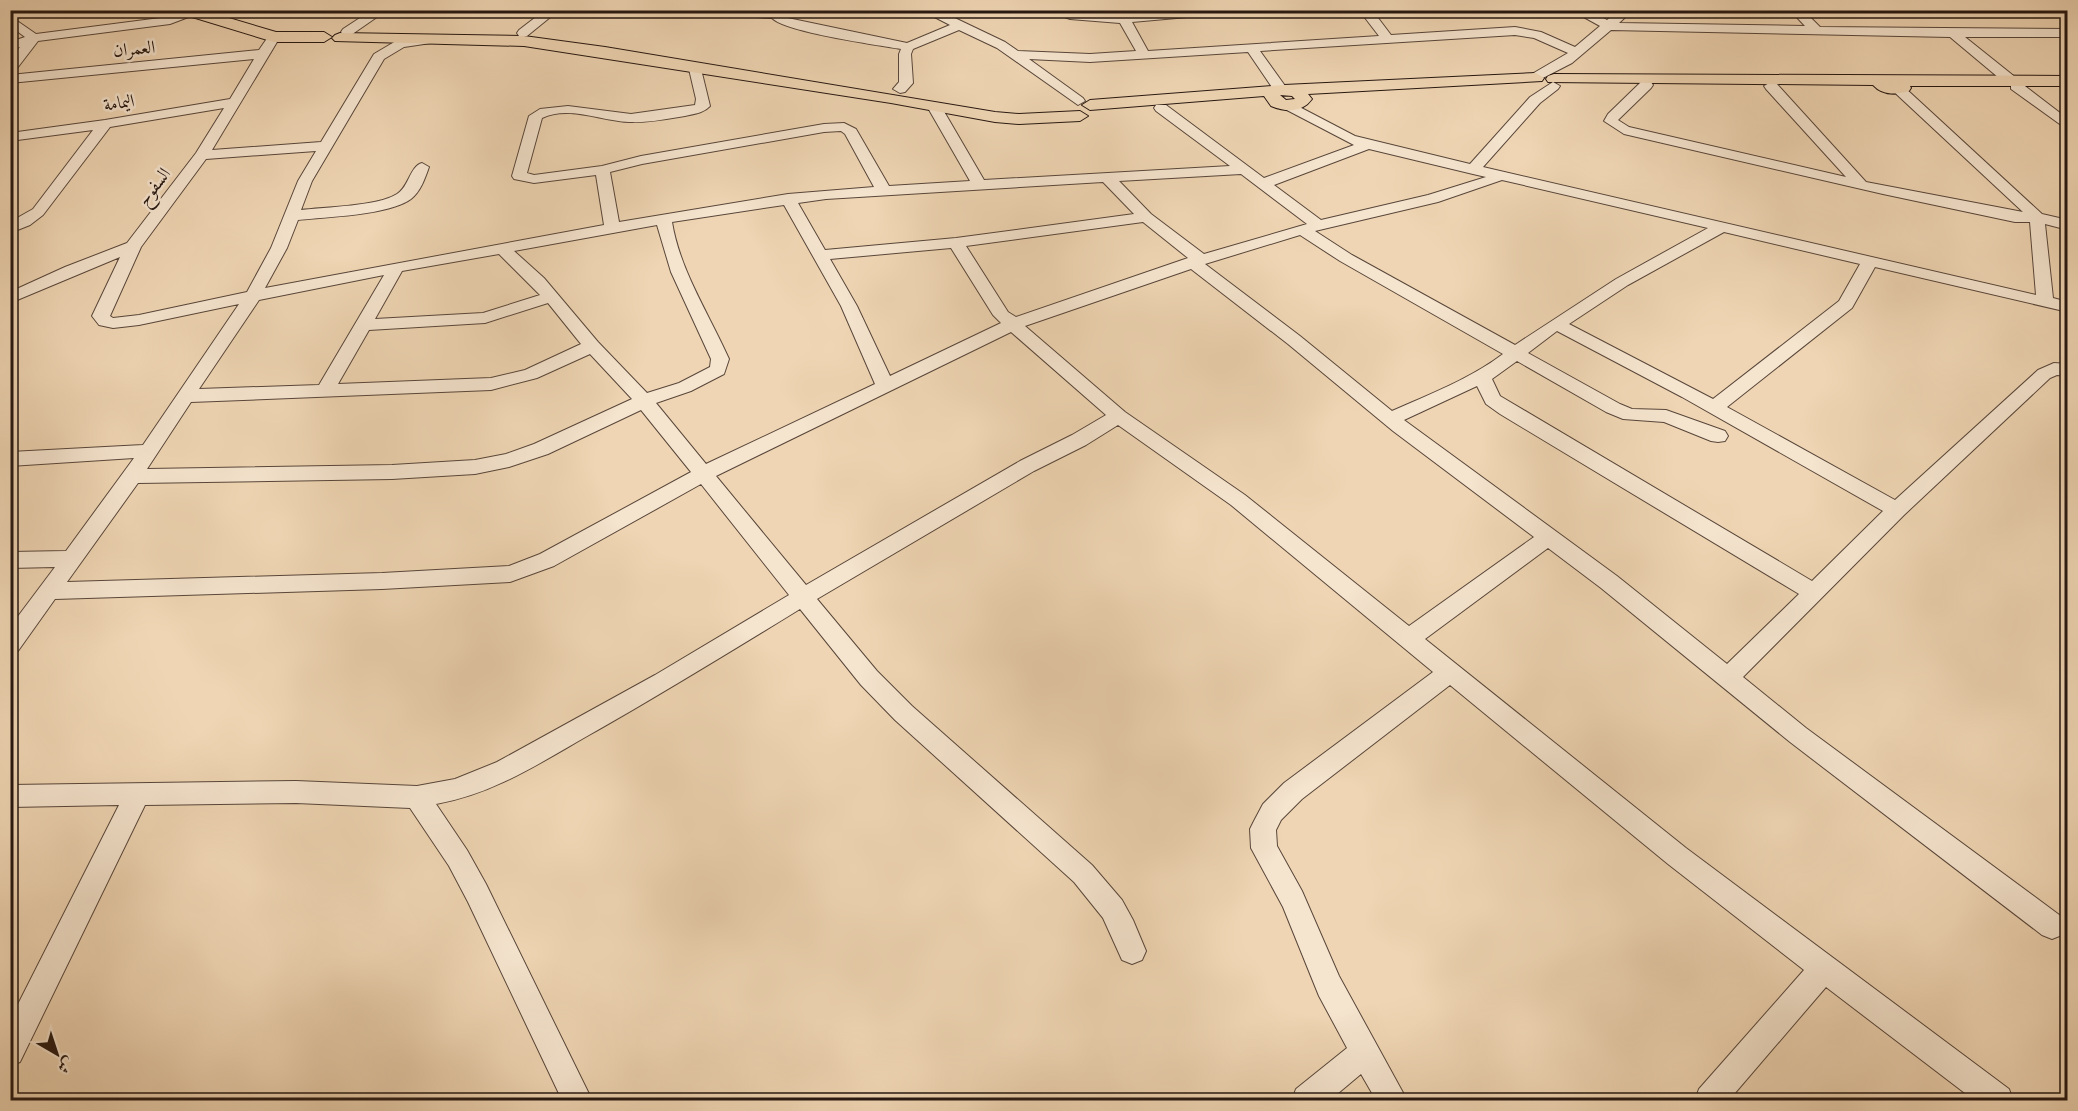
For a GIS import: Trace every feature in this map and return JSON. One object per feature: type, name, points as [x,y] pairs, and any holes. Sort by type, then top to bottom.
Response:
[{"type":"main road","points":[[212,10],[290,33],[524,41],[605,52],[695,69],[1016,111],[1075,105],[1340,95],[1546,84],[1892,85]]},
{"type":"main road","points":[[193,12],[290,33],[523,33],[866,87],[897,94],[935,108],[1019,119],[1075,105],[1161,108],[1287,97]]},
{"type":"main road","points":[[1546,84],[1771,86],[2067,81]]},
{"type":"main road","points":[[2013,83],[2067,86]]},
{"type":"street","points":[[342,34],[372,10]]},
{"type":"street","points":[[342,34],[381,10]]},
{"type":"street","points":[[523,33],[553,10]]},
{"type":"street","points":[[707,10],[775,15],[796,10]]},
{"type":"street","points":[[927,10],[1001,45],[1075,105]]},
{"type":"street","points":[[1052,10],[1073,18],[1124,19],[1221,10]]},
{"type":"street","points":[[1365,10],[1388,39]]},
{"type":"street","points":[[1577,10],[1608,26],[1817,31],[2067,33]]},
{"type":"street","points":[[1473,170],[1572,56],[1627,10]]},
{"type":"street","points":[[1796,10],[1817,31]]},
{"type":"street","points":[[10,46],[34,38],[170,20],[193,12]]},
{"type":"street","points":[[775,15],[780,20],[825,31],[908,47],[961,25]]},
{"type":"street","points":[[1124,19],[1144,55]]},
{"type":"street","points":[[10,20],[34,38]]},
{"type":"street","points":[[1016,56],[1090,58],[1515,31],[1537,35],[1572,56]]},
{"type":"street","name":"السفوح","points":[[254,294],[139,320],[113,323],[105,321],[101,316],[133,246],[202,155],[261,54],[290,33]]},
{"type":"street","points":[[1953,33],[2067,126]]},
{"type":"street","points":[[10,645],[132,476],[254,294],[279,248],[305,181],[379,57],[380,51],[376,46],[342,34]]},
{"type":"street","points":[[10,68],[34,38]]},
{"type":"street","points":[[379,57],[400,44],[432,39]]},
{"type":"street","points":[[897,94],[906,83],[905,54],[908,47]]},
{"type":"street","points":[[1252,48],[1287,97],[1314,118],[1350,139],[1368,146],[2067,307]]},
{"type":"street","name":"العمران","points":[[10,79],[261,54]]},
{"type":"street","points":[[1546,84],[1561,71],[1572,56]]},
{"type":"street","points":[[695,69],[704,99],[703,106],[700,108],[639,118],[556,109],[536,116],[519,176],[534,179],[602,170],[641,160],[844,127],[851,132],[883,189]]},
{"type":"street","points":[[1892,85],[2037,218],[2045,302]]},
{"type":"street","points":[[1646,86],[1614,117],[1611,121],[1614,124],[1624,130],[1860,184],[2015,217],[2037,218],[2067,225]]},
{"type":"street","points":[[1771,86],[1860,184]]},
{"type":"street","name":"اليمامة","points":[[10,136],[105,124],[233,102]]},
{"type":"street","points":[[935,108],[979,184]]},
{"type":"street","points":[[1161,108],[1262,184],[1346,258],[1613,408],[1630,415],[1666,416],[1718,436]]},
{"type":"street","points":[[10,228],[25,222],[38,212],[105,124]]},
{"type":"street","points":[[202,155],[326,146]]},
{"type":"street","points":[[1262,184],[1368,146]]},
{"type":"street","points":[[291,216],[385,205],[400,201],[408,195],[422,167]]},
{"type":"street","points":[[602,170],[613,229]]},
{"type":"street","points":[[254,294],[664,219],[788,199],[883,189],[1241,170]]},
{"type":"street","points":[[50,591],[382,581],[510,573],[547,560],[704,474],[1013,324],[1196,261],[1310,228],[1456,192],[1500,176]]},
{"type":"street","points":[[1106,177],[1146,217],[1196,261],[1390,419],[1610,582],[1798,735],[2052,926]]},
{"type":"street","points":[[788,199],[864,335],[885,386]]},
{"type":"street","points":[[819,255],[956,243],[1146,217]]},
{"type":"street","points":[[132,476],[372,472],[475,467],[524,455],[644,401],[704,378],[718,370],[720,359],[669,245],[665,234],[664,219]]},
{"type":"street","points":[[1390,419],[1482,377],[1556,324],[1622,282],[1722,227]]},
{"type":"street","points":[[956,243],[1002,315],[1118,416],[1238,500],[1677,856],[1998,1101]]},
{"type":"street","points":[[10,298],[70,270],[133,246]]},
{"type":"street","points":[[503,249],[538,281],[592,346],[644,401],[899,711],[1086,875],[1119,916],[1132,951]]},
{"type":"street","points":[[1714,407],[1846,303],[1870,261]]},
{"type":"street","points":[[325,392],[396,268]]},
{"type":"street","points":[[364,325],[485,318],[550,297]]},
{"type":"street","points":[[1556,324],[1714,407],[1897,510]]},
{"type":"street","points":[[184,396],[491,384],[531,374],[592,346]]},
{"type":"street","points":[[1727,679],[1897,510],[2044,374],[2054,369],[2067,370]]},
{"type":"street","points":[[1482,377],[1493,400],[1507,410],[1814,593]]},
{"type":"street","points":[[10,796],[296,792],[417,797],[464,787],[506,771],[663,682],[1027,466],[1079,440],[1118,416]]},
{"type":"street","points":[[10,459],[148,451]]},
{"type":"street","points":[[1409,638],[1548,537]]},
{"type":"street","points":[[10,560],[73,559]]},
{"type":"street","points":[[1392,1101],[1329,986],[1293,900],[1264,848],[1263,829],[1272,812],[1293,791],[1333,758],[1386,722],[1450,672]]},
{"type":"street","points":[[10,1052],[138,793]]},
{"type":"street","points":[[417,797],[458,858],[477,893],[577,1101]]},
{"type":"street","points":[[1710,1101],[1824,968]]},
{"type":"street","points":[[1308,1101],[1365,1052]]}]
